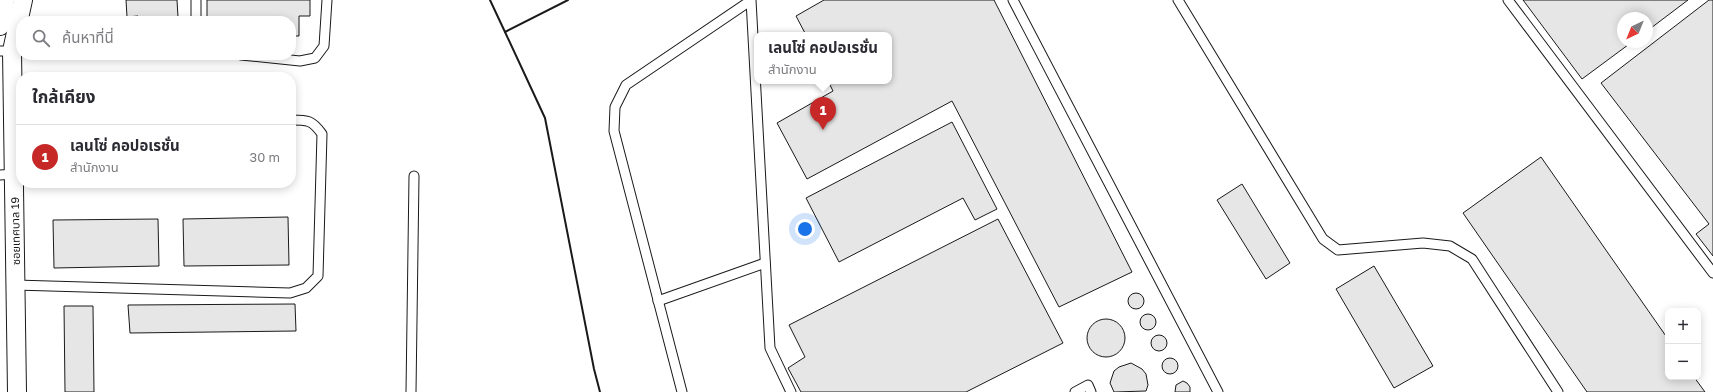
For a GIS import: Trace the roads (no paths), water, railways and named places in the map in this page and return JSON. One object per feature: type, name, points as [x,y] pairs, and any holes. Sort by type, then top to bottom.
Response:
[{"type":"street","points":[[0,26],[5,0]]},
{"type":"street","name":"ซอยเทศบาล 19","points":[[19,16],[23,0]]},
{"type":"street","name":"ซอยเทศบาล 19","points":[[16,30],[11,51],[16,112]]},
{"type":"street","name":"ซอยเทศบาล 19","points":[[16,129],[7,174],[15,285],[17,392]]},
{"type":"lane","points":[[196,0],[196,16]]},
{"type":"lane","points":[[290,60],[300,61],[315,58],[324,46],[327,0]]},
{"type":"lane","points":[[1013,0],[1218,392]]},
{"type":"lane","points":[[1178,0],[1323,239],[1338,250],[1423,243],[1450,246],[1472,259],[1558,392]]},
{"type":"lane","points":[[1508,0],[1713,273]]},
{"type":"lane","points":[[751,1],[754,57]]},
{"type":"lane","points":[[682,392],[614,131],[615,107],[626,85],[751,1]]},
{"type":"lane","points":[[755,84],[770,348],[791,392]]},
{"type":"lane","points":[[15,285],[290,293],[306,288],[318,276],[322,134],[315,124],[303,120],[296,120]]},
{"type":"lane","points":[[411,392],[414,176]]},
{"type":"lane","points":[[658,301],[765,263]]},
{"type":"lane","points":[[1075,392],[1088,385],[1091,392]]},
{"type":"place","name":"เลนโซ่ คอปอเรชั่น","points":[[823,130]]}]
